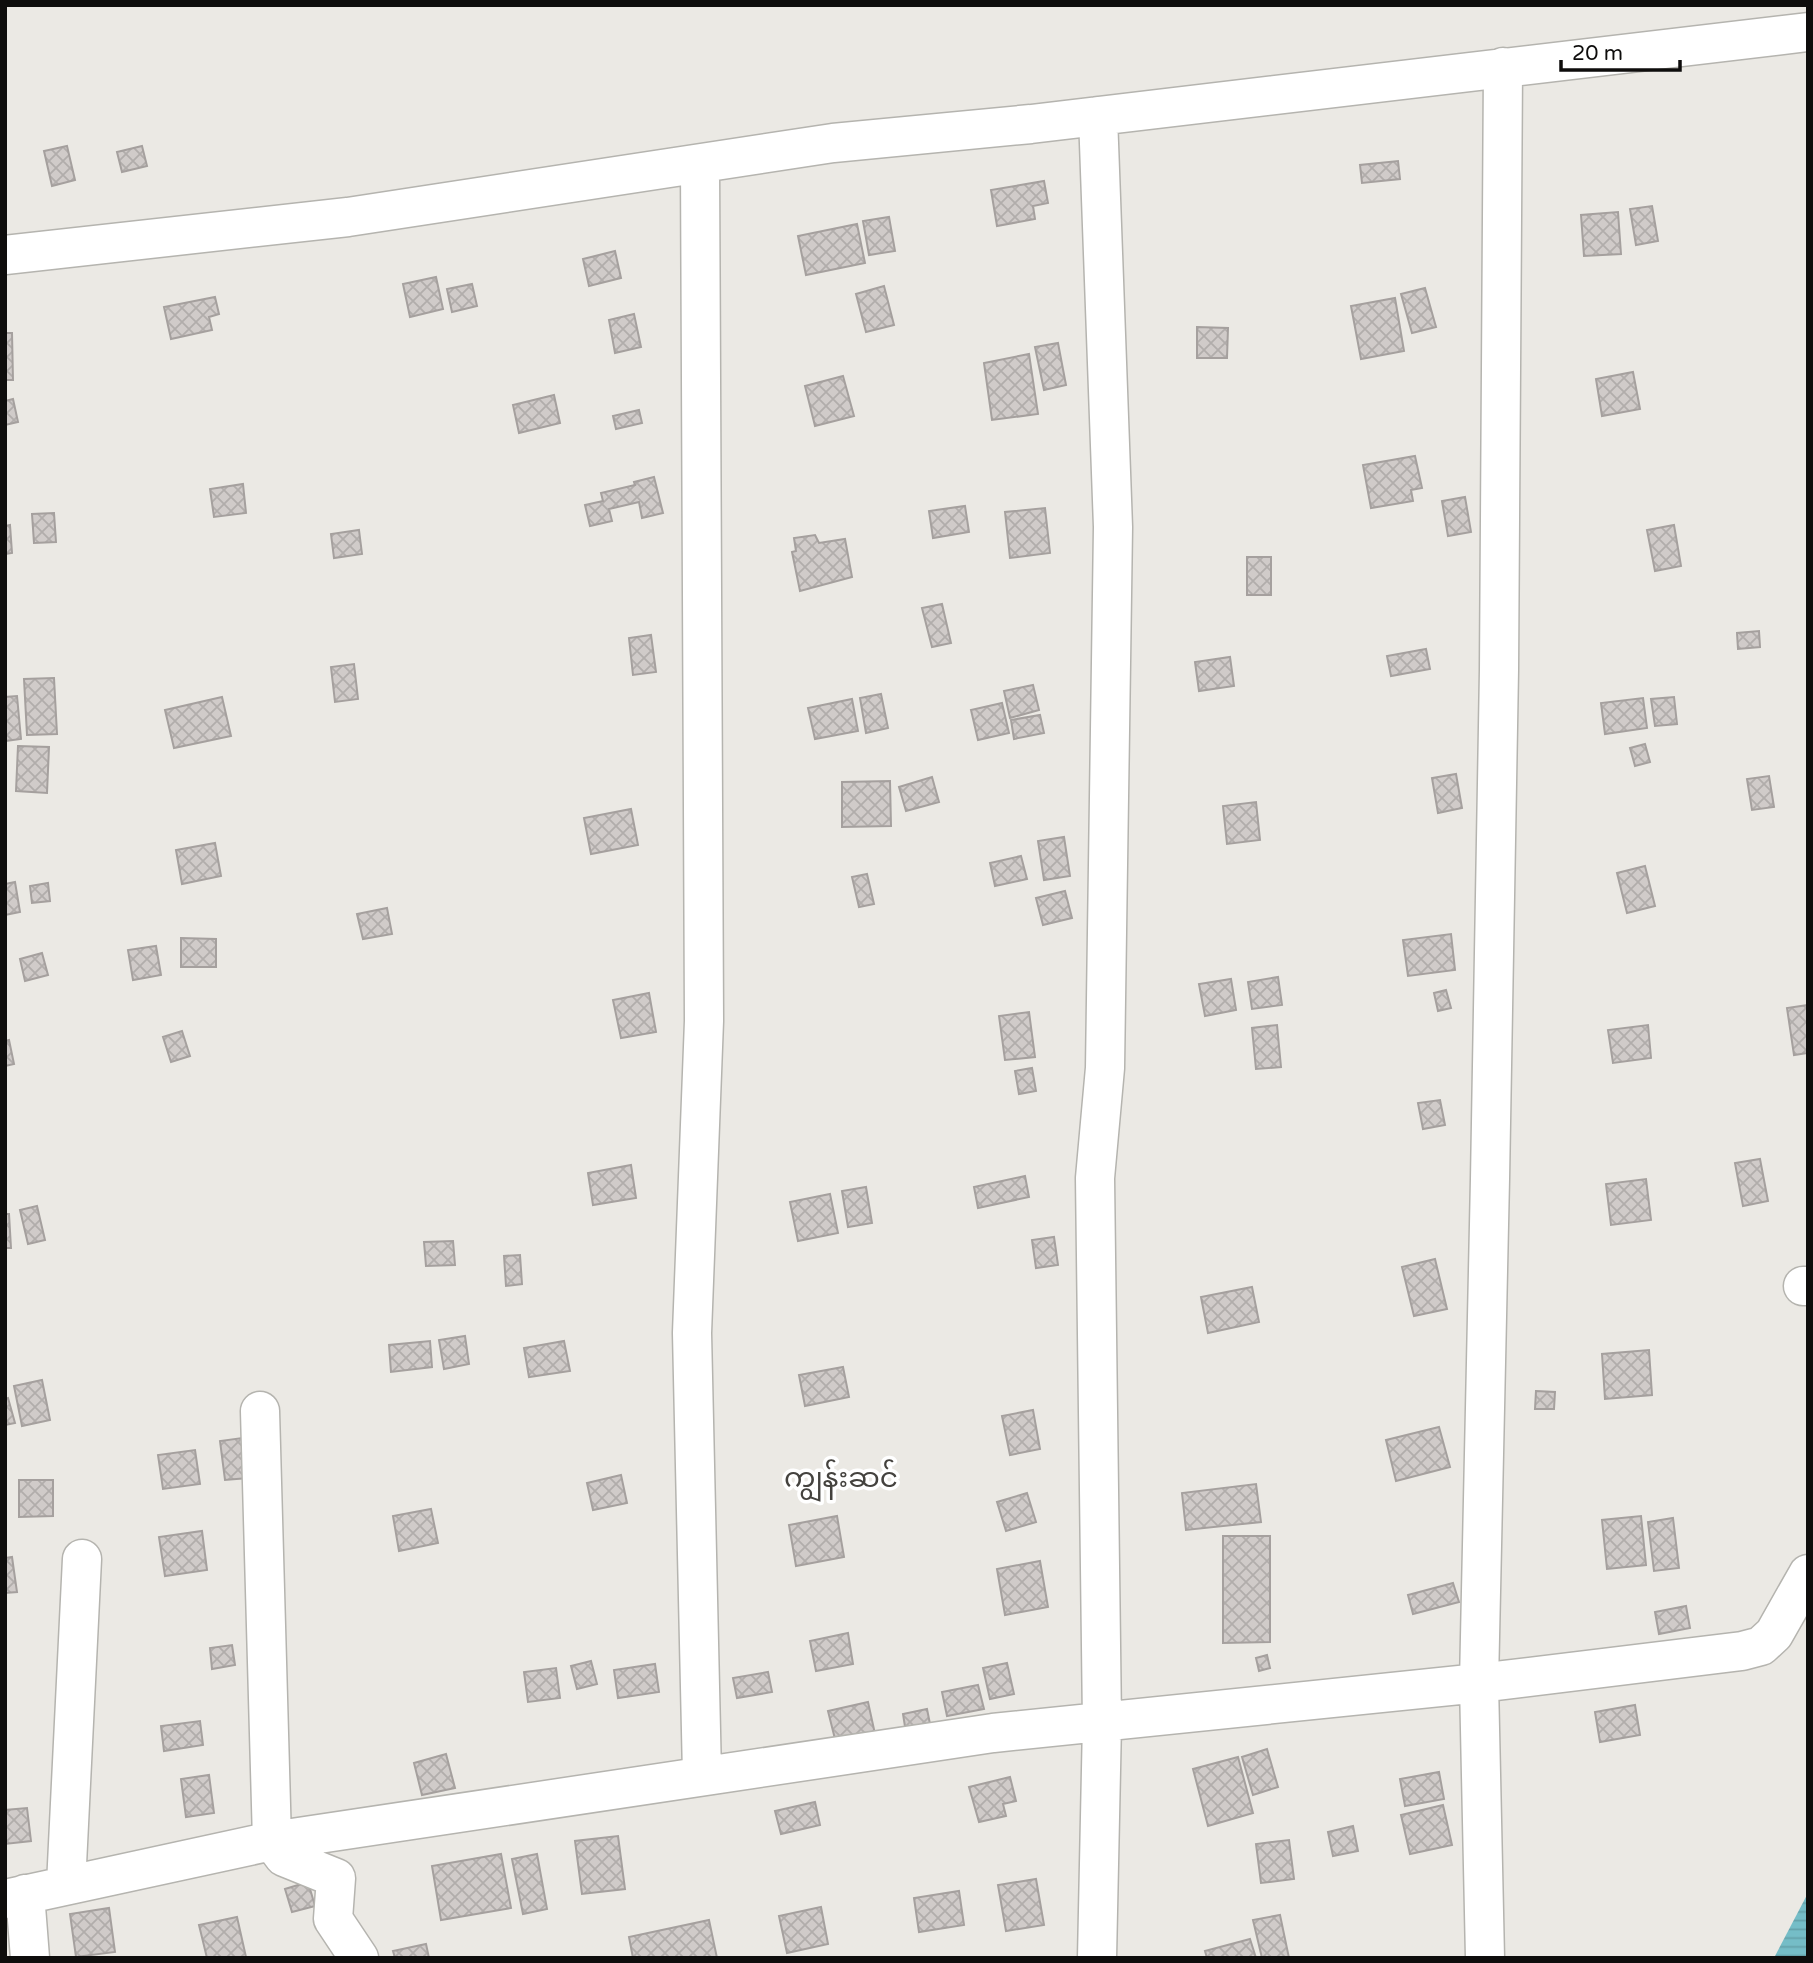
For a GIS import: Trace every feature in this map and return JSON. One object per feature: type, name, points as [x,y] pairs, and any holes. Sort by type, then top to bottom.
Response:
[{"type":"street","points":[[5,255],[348,216],[833,143],[1098,116],[1808,32]]},
{"type":"street","points":[[1485,1958],[1479,1684],[1499,684],[1503,67]]},
{"type":"street","points":[[1097,1958],[1102,1723],[1095,1178],[1105,1068],[1113,527],[1098,116]]},
{"type":"street","points":[[700,164],[704,1021],[692,1333],[702,1775]]},
{"type":"street","points":[[260,1411],[272,1841],[284,1857],[336,1878],[333,1919],[359,1958]]},
{"type":"street","points":[[65,1885],[82,1559]]},
{"type":"street","points":[[30,1958],[15,1896],[65,1885],[272,1841],[702,1775],[993,1734],[1479,1684],[1742,1651],[1761,1646],[1774,1634],[1808,1574]]},
{"type":"water","points":[[1808,1893],[1808,1958],[1774,1958]]},
{"type":"building","points":[[67,146],[75,180],[52,186],[44,151]]},
{"type":"building","points":[[142,146],[147,166],[122,172],[117,152]]},
{"type":"building","points":[[1398,161],[1400,179],[1362,183],[1360,165]]},
{"type":"building","points":[[1044,181],[1048,203],[1033,206],[1035,219],[997,226],[991,190]]},
{"type":"building","points":[[1652,206],[1658,241],[1636,245],[1630,209]]},
{"type":"building","points":[[1618,212],[1621,254],[1584,256],[1581,215]]},
{"type":"building","points":[[889,217],[895,251],[869,255],[863,221]]},
{"type":"building","points":[[857,224],[865,263],[806,275],[798,236]]},
{"type":"building","points":[[615,251],[621,278],[589,286],[583,259]]},
{"type":"building","points":[[436,277],[443,309],[410,317],[403,284]]},
{"type":"building","points":[[472,284],[477,306],[452,312],[447,289]]},
{"type":"building","points":[[884,286],[894,325],[866,332],[856,294]]},
{"type":"building","points":[[1425,288],[1436,327],[1412,333],[1401,294]]},
{"type":"building","points":[[215,297],[219,314],[209,317],[212,330],[171,339],[164,307]]},
{"type":"building","points":[[1395,298],[1404,351],[1361,359],[1351,306]]},
{"type":"building","points":[[634,314],[641,347],[615,353],[609,320]]},
{"type":"building","points":[[1197,327],[1228,328],[1227,358],[1197,358]]},
{"type":"building","points":[[5,333],[12,333],[13,380],[5,380]]},
{"type":"building","points":[[1058,343],[1066,385],[1044,390],[1035,347]]},
{"type":"building","points":[[1029,354],[1038,414],[992,420],[984,363]]},
{"type":"building","points":[[1633,372],[1640,409],[1602,416],[1596,379]]},
{"type":"building","points":[[843,376],[854,416],[815,426],[805,386]]},
{"type":"building","points":[[554,395],[560,423],[519,433],[513,405]]},
{"type":"building","points":[[13,399],[18,422],[5,425],[5,401]]},
{"type":"building","points":[[639,410],[642,423],[616,429],[613,416]]},
{"type":"building","points":[[1415,456],[1422,488],[1411,490],[1413,501],[1371,508],[1363,465]]},
{"type":"building","points":[[654,477],[663,513],[642,518],[639,502],[609,509],[612,521],[590,526],[585,505],[603,501],[601,493],[635,485],[634,482]]},
{"type":"building","points":[[243,484],[246,513],[214,517],[210,489]]},
{"type":"building","points":[[1465,497],[1471,532],[1448,536],[1442,501]]},
{"type":"building","points":[[965,506],[969,532],[933,538],[929,511]]},
{"type":"building","points":[[1045,508],[1050,553],[1010,558],[1005,512]]},
{"type":"building","points":[[54,513],[56,542],[34,543],[32,514]]},
{"type":"building","points":[[10,525],[12,553],[5,554],[5,526]]},
{"type":"building","points":[[1674,525],[1681,566],[1655,571],[1647,530]]},
{"type":"building","points":[[359,530],[362,554],[334,558],[331,534]]},
{"type":"building","points":[[815,535],[819,543],[845,539],[852,577],[800,591],[792,552],[796,551],[794,538]]},
{"type":"building","points":[[1247,557],[1271,557],[1271,595],[1247,595]]},
{"type":"building","points":[[942,604],[951,643],[932,647],[922,608]]},
{"type":"building","points":[[1759,631],[1760,647],[1738,649],[1737,633]]},
{"type":"building","points":[[651,635],[656,672],[633,675],[629,638]]},
{"type":"building","points":[[1426,649],[1430,669],[1391,676],[1387,656]]},
{"type":"building","points":[[1230,657],[1234,686],[1199,691],[1195,662]]},
{"type":"building","points":[[354,664],[358,699],[335,702],[331,667]]},
{"type":"building","points":[[54,678],[57,734],[27,735],[24,679]]},
{"type":"building","points":[[1033,685],[1039,710],[1010,718],[1004,691]]},
{"type":"building","points":[[881,694],[888,728],[866,733],[860,698]]},
{"type":"building","points":[[17,696],[21,739],[5,741],[5,697]]},
{"type":"building","points":[[222,697],[231,736],[174,748],[165,710]]},
{"type":"building","points":[[1674,697],[1677,724],[1655,726],[1651,699]]},
{"type":"building","points":[[1643,698],[1647,728],[1605,734],[1601,703]]},
{"type":"building","points":[[852,699],[858,731],[815,739],[808,708]]},
{"type":"building","points":[[1002,703],[1009,733],[978,740],[971,710]]},
{"type":"building","points":[[1040,715],[1044,733],[1014,739],[1011,720]]},
{"type":"building","points":[[1645,744],[1650,762],[1635,766],[1630,748]]},
{"type":"building","points":[[18,746],[49,747],[47,793],[16,791]]},
{"type":"building","points":[[1456,774],[1462,808],[1438,813],[1432,778]]},
{"type":"building","points":[[1769,776],[1774,807],[1752,810],[1747,779]]},
{"type":"building","points":[[932,777],[939,802],[906,811],[899,787]]},
{"type":"building","points":[[890,781],[891,826],[842,827],[842,782]]},
{"type":"building","points":[[1256,802],[1260,840],[1227,844],[1223,806]]},
{"type":"building","points":[[631,809],[638,845],[591,854],[584,818]]},
{"type":"building","points":[[1064,837],[1070,876],[1044,880],[1038,841]]},
{"type":"building","points":[[215,843],[221,876],[182,884],[176,850]]},
{"type":"building","points":[[1021,856],[1027,879],[995,886],[990,863]]},
{"type":"building","points":[[1645,866],[1655,906],[1627,913],[1617,873]]},
{"type":"building","points":[[867,874],[874,904],[859,907],[852,877]]},
{"type":"building","points":[[15,882],[20,912],[5,915],[5,884]]},
{"type":"building","points":[[48,883],[50,901],[32,903],[30,886]]},
{"type":"building","points":[[1065,891],[1072,918],[1043,925],[1036,898]]},
{"type":"building","points":[[387,908],[392,934],[363,939],[357,914]]},
{"type":"building","points":[[1451,934],[1455,970],[1408,976],[1403,940]]},
{"type":"building","points":[[181,938],[216,939],[216,967],[181,967]]},
{"type":"building","points":[[156,946],[161,975],[133,980],[128,950]]},
{"type":"building","points":[[42,953],[48,975],[25,981],[20,959]]},
{"type":"building","points":[[1278,977],[1282,1005],[1252,1009],[1248,982]]},
{"type":"building","points":[[1231,979],[1236,1010],[1205,1016],[1199,984]]},
{"type":"building","points":[[1446,990],[1451,1008],[1438,1011],[1434,993]]},
{"type":"building","points":[[649,993],[656,1032],[621,1038],[613,1000]]},
{"type":"building","points":[[1808,1005],[1808,1053],[1794,1055],[1787,1008]]},
{"type":"building","points":[[1029,1012],[1035,1057],[1005,1060],[999,1016]]},
{"type":"building","points":[[1277,1025],[1281,1067],[1256,1069],[1252,1028]]},
{"type":"building","points":[[1648,1025],[1651,1058],[1613,1063],[1608,1030]]},
{"type":"building","points":[[182,1031],[190,1056],[171,1062],[163,1037]]},
{"type":"building","points":[[9,1040],[14,1064],[5,1066],[5,1041]]},
{"type":"building","points":[[1032,1068],[1036,1091],[1019,1094],[1015,1071]]},
{"type":"building","points":[[1440,1100],[1445,1125],[1423,1129],[1418,1103]]},
{"type":"building","points":[[1760,1159],[1768,1201],[1743,1206],[1735,1163]]},
{"type":"building","points":[[631,1165],[636,1198],[593,1205],[588,1173]]},
{"type":"building","points":[[1025,1176],[1029,1197],[978,1208],[974,1187]]},
{"type":"building","points":[[1646,1179],[1651,1220],[1611,1225],[1606,1184]]},
{"type":"building","points":[[866,1187],[872,1223],[848,1227],[842,1191]]},
{"type":"building","points":[[830,1194],[838,1233],[798,1241],[790,1202]]},
{"type":"building","points":[[37,1206],[45,1240],[28,1244],[20,1210]]},
{"type":"building","points":[[5,1214],[9,1214],[11,1248],[5,1248]]},
{"type":"building","points":[[1054,1237],[1058,1265],[1036,1268],[1032,1240]]},
{"type":"building","points":[[453,1241],[455,1265],[426,1266],[424,1242]]},
{"type":"building","points":[[520,1255],[522,1284],[506,1286],[504,1256]]},
{"type":"building","points":[[1435,1259],[1447,1309],[1414,1316],[1402,1267]]},
{"type":"building","points":[[1252,1287],[1259,1322],[1208,1333],[1201,1297]]},
{"type":"building","points":[[465,1336],[469,1364],[444,1369],[439,1340]]},
{"type":"building","points":[[430,1341],[432,1367],[391,1372],[389,1345]]},
{"type":"building","points":[[564,1341],[570,1371],[529,1377],[524,1348]]},
{"type":"building","points":[[1649,1350],[1652,1395],[1605,1399],[1602,1354]]},
{"type":"building","points":[[843,1367],[849,1397],[805,1406],[799,1375]]},
{"type":"building","points":[[42,1380],[50,1420],[22,1426],[14,1386]]},
{"type":"building","points":[[1536,1391],[1555,1392],[1554,1409],[1535,1409]]},
{"type":"building","points":[[8,1398],[15,1423],[5,1425],[5,1399]]},
{"type":"building","points":[[1033,1410],[1040,1449],[1010,1455],[1002,1416]]},
{"type":"building","points":[[1439,1427],[1450,1467],[1396,1481],[1386,1440]]},
{"type":"building","points":[[242,1438],[248,1478],[225,1480],[220,1441]]},
{"type":"building","points":[[195,1450],[200,1484],[163,1489],[158,1455]]},
{"type":"building","points":[[621,1475],[627,1503],[593,1510],[587,1483]]},
{"type":"building","points":[[19,1480],[53,1480],[53,1516],[19,1517]]},
{"type":"building","points":[[1256,1484],[1261,1522],[1186,1530],[1182,1493]]},
{"type":"building","points":[[1027,1493],[1036,1522],[1006,1531],[997,1502]]},
{"type":"building","points":[[431,1509],[438,1543],[399,1551],[393,1516]]},
{"type":"building","points":[[837,1516],[844,1557],[796,1566],[789,1525]]},
{"type":"building","points":[[1641,1516],[1646,1565],[1607,1569],[1602,1520]]},
{"type":"building","points":[[1673,1518],[1679,1568],[1654,1571],[1648,1522]]},
{"type":"building","points":[[202,1531],[207,1570],[165,1576],[159,1537]]},
{"type":"building","points":[[1223,1536],[1270,1536],[1270,1642],[1223,1643]]},
{"type":"building","points":[[12,1557],[17,1592],[5,1593],[5,1558]]},
{"type":"building","points":[[1040,1561],[1048,1607],[1005,1615],[997,1569]]},
{"type":"building","points":[[1453,1583],[1459,1602],[1413,1614],[1408,1595]]},
{"type":"building","points":[[1686,1606],[1690,1628],[1659,1634],[1655,1612]]},
{"type":"building","points":[[848,1633],[853,1664],[816,1671],[810,1641]]},
{"type":"building","points":[[232,1645],[235,1665],[212,1669],[210,1648]]},
{"type":"building","points":[[1267,1655],[1270,1668],[1259,1671],[1256,1658]]},
{"type":"building","points":[[591,1661],[597,1684],[577,1689],[571,1666]]},
{"type":"building","points":[[1007,1663],[1014,1694],[990,1699],[983,1668]]},
{"type":"building","points":[[655,1664],[659,1692],[618,1698],[614,1670]]},
{"type":"building","points":[[556,1668],[560,1698],[528,1702],[524,1672]]},
{"type":"building","points":[[768,1672],[772,1692],[737,1698],[733,1678]]},
{"type":"building","points":[[978,1685],[984,1709],[947,1716],[942,1692]]},
{"type":"building","points":[[868,1702],[875,1734],[836,1743],[828,1711]]},
{"type":"building","points":[[1635,1705],[1640,1735],[1600,1742],[1595,1712]]},
{"type":"building","points":[[927,1709],[932,1734],[907,1739],[903,1714]]},
{"type":"building","points":[[200,1721],[203,1745],[164,1751],[161,1726]]},
{"type":"building","points":[[1267,1749],[1278,1787],[1253,1795],[1242,1757]]},
{"type":"building","points":[[446,1754],[455,1788],[422,1795],[414,1763]]},
{"type":"building","points":[[1238,1757],[1253,1813],[1208,1826],[1193,1769]]},
{"type":"building","points":[[1439,1772],[1444,1799],[1405,1806],[1400,1779]]},
{"type":"building","points":[[209,1775],[214,1813],[186,1817],[181,1779]]},
{"type":"building","points":[[1010,1777],[1016,1801],[1003,1804],[1006,1816],[979,1822],[969,1787]]},
{"type":"building","points":[[815,1802],[820,1825],[781,1834],[775,1811]]},
{"type":"building","points":[[1443,1805],[1452,1845],[1410,1854],[1401,1815]]},
{"type":"building","points":[[27,1808],[31,1841],[5,1844],[5,1810]]},
{"type":"building","points":[[1353,1826],[1358,1851],[1333,1856],[1328,1832]]},
{"type":"building","points":[[618,1836],[625,1889],[582,1894],[575,1841]]},
{"type":"building","points":[[1289,1840],[1294,1879],[1261,1883],[1256,1844]]},
{"type":"building","points":[[501,1854],[511,1908],[441,1920],[432,1866]]},
{"type":"building","points":[[537,1854],[547,1909],[523,1914],[512,1859]]},
{"type":"building","points":[[1036,1879],[1044,1925],[1006,1931],[998,1885]]},
{"type":"building","points":[[308,1882],[315,1906],[292,1912],[285,1889]]},
{"type":"building","points":[[959,1891],[964,1925],[919,1932],[914,1898]]},
{"type":"building","points":[[821,1907],[828,1944],[787,1953],[779,1916]]},
{"type":"building","points":[[109,1908],[115,1952],[76,1957],[70,1914]]},
{"type":"building","points":[[1280,1915],[1289,1958],[1262,1958],[1253,1920]]},
{"type":"building","points":[[237,1917],[246,1957],[207,1958],[199,1925]]},
{"type":"building","points":[[709,1920],[717,1958],[633,1958],[629,1937]]},
{"type":"building","points":[[1250,1939],[1256,1958],[1207,1958],[1205,1951]]},
{"type":"building","points":[[426,1944],[429,1958],[395,1958],[393,1951]]},
{"type":"district","name":"ကျွန်းဆင်","points":[[841,1477]]}]
